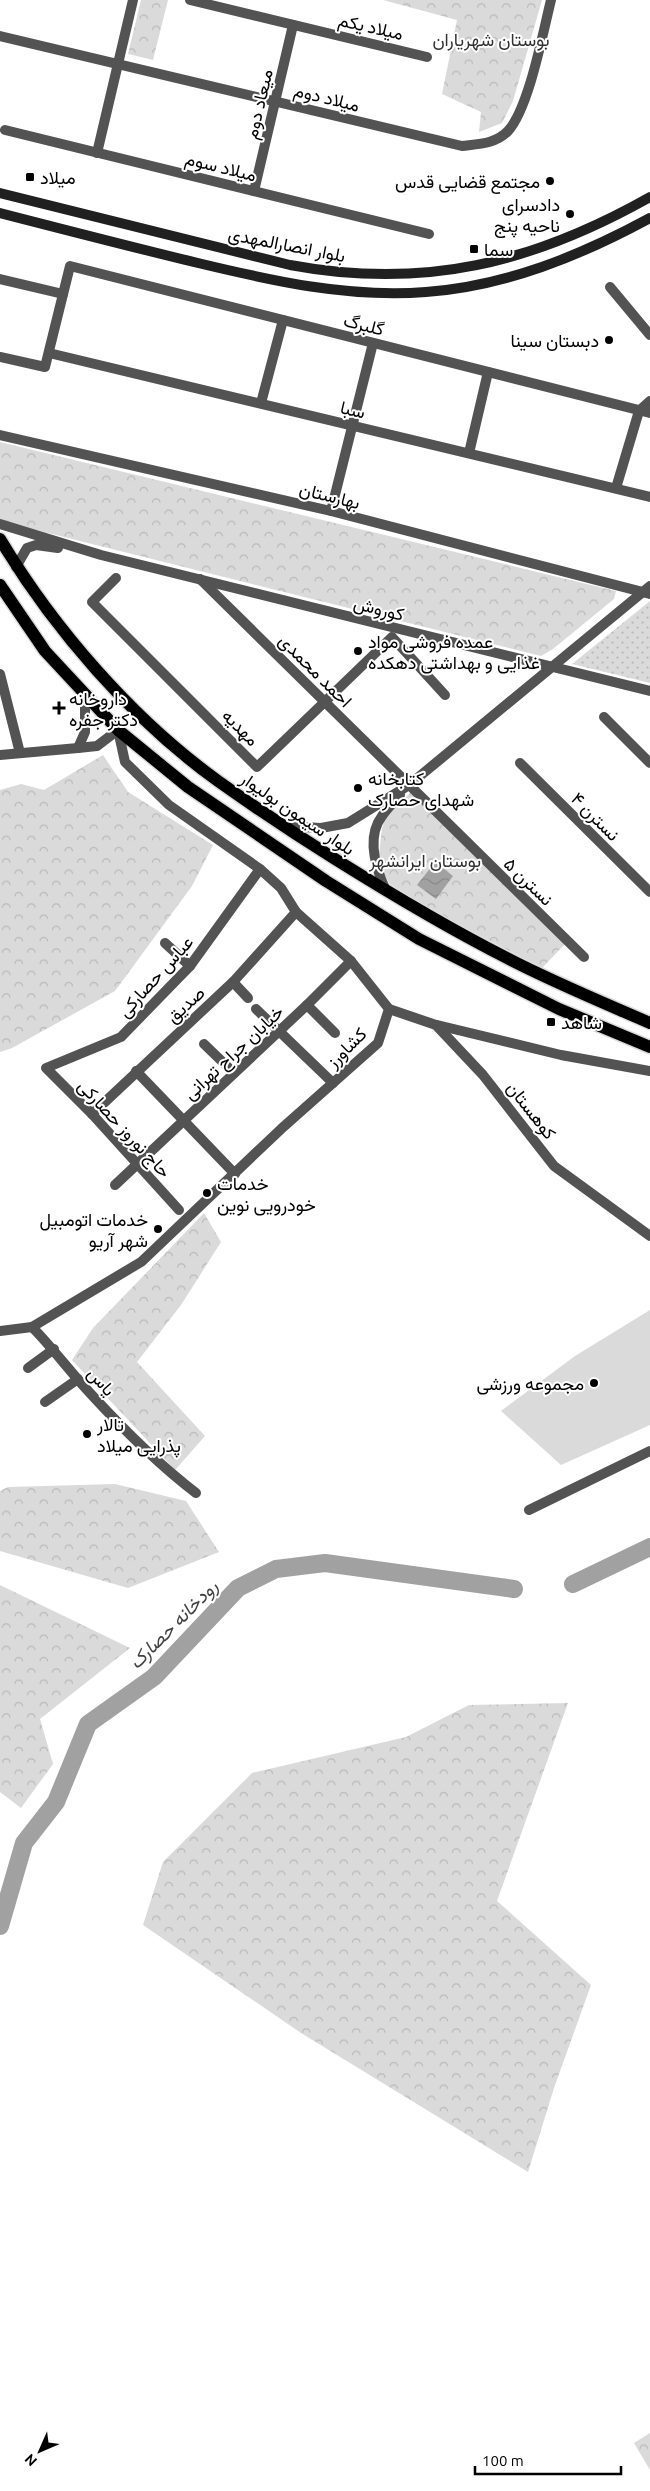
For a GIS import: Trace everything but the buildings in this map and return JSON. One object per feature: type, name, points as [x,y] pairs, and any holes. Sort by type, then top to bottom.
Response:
[{"type":"main road","name":"بلوار انصارالمهدی","points":[[0,194],[290,265],[323,271],[386,275],[457,269],[517,256],[591,229],[650,197]]},
{"type":"main road","name":"بلوار انصارالمهدی","points":[[0,212],[102,240],[291,285],[334,291],[394,293],[426,292],[515,276],[598,245],[650,218]]},
{"type":"main road","name":"بلوار سیمون بولیوار","points":[[0,539],[16,567],[47,610],[78,647],[144,717],[179,750],[217,780],[282,826],[386,892],[506,958],[650,1023]]},
{"type":"main road","points":[[0,584],[45,651],[118,730],[202,797],[326,881],[419,938],[559,1009],[650,1047]]},
{"type":"street","points":[[97,153],[133,0]]},
{"type":"street","name":"میلاد یکم","points":[[190,0],[427,57]]},
{"type":"street","name":"میلاد دوم","points":[[0,36],[462,146],[488,144],[507,132],[522,110],[551,0]]},
{"type":"street","name":"میعاد دوم","points":[[254,191],[293,25]]},
{"type":"street","name":"میلاد سوم","points":[[5,130],[429,234]]},
{"type":"street","name":"گلبرگ","points":[[63,294],[70,266],[650,413]]},
{"type":"street","points":[[0,279],[63,294],[45,367],[0,356]]},
{"type":"street","points":[[610,287],[650,335]]},
{"type":"street","points":[[261,403],[282,320]]},
{"type":"street","points":[[330,511],[373,343]]},
{"type":"street","name":"سبا","points":[[49,353],[650,497]]},
{"type":"street","points":[[469,453],[488,372]]},
{"type":"street","points":[[616,488],[639,410],[650,401]]},
{"type":"street","name":"بهارستان","points":[[0,435],[330,511],[647,591]]},
{"type":"street","points":[[0,524],[101,555]]},
{"type":"street","points":[[16,567],[27,548],[36,545],[101,555]]},
{"type":"street","name":"کوروش","points":[[101,555],[650,691]]},
{"type":"street","name":"مهدیه","points":[[116,578],[92,602],[257,767],[392,637],[445,695]]},
{"type":"street","name":"احمد محمدی","points":[[200,579],[326,701],[409,785]]},
{"type":"street","points":[[282,826],[322,828],[348,823],[409,785],[647,591]]},
{"type":"street","points":[[0,674],[20,753]]},
{"type":"street","points":[[78,748],[85,732],[85,694]]},
{"type":"street","points":[[604,717],[650,763]]},
{"type":"street","points":[[0,755],[98,746],[118,730],[125,762],[169,805],[260,869],[280,888],[296,912],[351,961],[389,1009]]},
{"type":"street","name":"نسترن ۴","points":[[520,763],[650,892]]},
{"type":"street","points":[[386,892],[376,861],[374,837],[381,817],[409,785]]},
{"type":"street","name":"نسترن ۵","points":[[409,785],[584,957]]},
{"type":"street","name":"عباس حصارکی","points":[[46,1068],[121,1037],[190,966],[260,869]]},
{"type":"street","name":"صدیق","points":[[92,1114],[233,982],[296,912]]},
{"type":"street","points":[[165,943],[190,966]]},
{"type":"street","name":"خیابان جراح تهرانی","points":[[115,1185],[308,1005],[351,961]]},
{"type":"street","points":[[233,982],[248,998]]},
{"type":"street","points":[[308,1005],[335,1033]]},
{"type":"street","points":[[256,1009],[333,1083]]},
{"type":"street","name":"کوهستان","points":[[389,1009],[436,1025],[483,1075],[554,1166],[650,1236]]},
{"type":"street","name":"کشاورز","points":[[0,1332],[32,1327],[142,1262],[378,1043],[389,1009]]},
{"type":"street","points":[[436,1025],[603,1064],[650,1071]]},
{"type":"street","points":[[204,1044],[234,1073]]},
{"type":"street","name":"حاج نوروز حصارکی","points":[[46,1068],[92,1114],[136,1165],[179,1210]]},
{"type":"street","points":[[136,1071],[235,1174]]},
{"type":"street","name":"یاس","points":[[32,1327],[54,1349],[78,1379],[144,1448],[196,1493]]},
{"type":"street","points":[[28,1368],[54,1349]]},
{"type":"street","points":[[45,1402],[78,1379]]},
{"type":"street","points":[[529,1510],[650,1451]]},
{"type":"green space","points":[[141,0],[168,0],[153,60],[128,54]]},
{"type":"green space","name":"بوستان شهریاران","points":[[383,0],[542,0],[513,101],[502,123],[479,132],[481,112],[442,94],[457,20]]},
{"type":"green space","points":[[0,442],[616,591],[614,599],[553,649],[541,656],[4,522],[0,520]]},
{"type":"green space","points":[[650,601],[650,683],[572,664]]},
{"type":"green space","points":[[103,755],[128,792],[213,845],[192,886],[115,991],[12,1048],[0,1052],[0,790],[21,784],[44,790]]},
{"type":"green space","name":"بوستان ایرانشهر","points":[[411,792],[565,944],[542,968],[425,907],[389,883],[383,872],[379,854],[382,829],[385,819]]},
{"type":"green space","points":[[204,1213],[221,1242],[181,1305],[137,1362],[205,1436],[175,1470],[72,1360],[93,1328]]},
{"type":"green space","name":"مجموعه ورزشی","points":[[650,1310],[650,1425],[561,1465],[501,1411],[575,1356]]},
{"type":"green space","points":[[115,1484],[186,1501],[219,1552],[128,1588],[0,1551],[0,1491],[8,1487]]},
{"type":"green space","points":[[0,1585],[130,1648],[40,1719],[53,1764],[21,1808],[0,1792]]},
{"type":"green space","points":[[568,1703],[497,1901],[591,1985],[554,2088],[528,2172],[301,2033],[143,1925],[163,1862],[252,1773],[406,1737],[469,1705]]},
{"type":"green space","points":[[650,2433],[650,2470],[634,2443]]},
{"type":"water","points":[[435,862],[453,876],[436,899],[417,885]]},
{"type":"waterway","name":"رودخانه حصارک","points":[[573,1584],[650,1547]]},
{"type":"waterway","name":"رودخانه حصارک","points":[[0,1926],[24,1843],[56,1802],[88,1724],[154,1677],[238,1588],[276,1569],[325,1563],[514,1589]]},
{"type":"place","name":"میلاد","points":[[30,177]]},
{"type":"place","name":"مجتمع قضایی قدس","points":[[550,181]]},
{"type":"place","name":"دادسرای ناحیه پنج","points":[[570,214]]},
{"type":"place","name":"سما","points":[[474,249]]},
{"type":"place","name":"دبستان سینا","points":[[609,340]]},
{"type":"place","name":"عمده فروشی مواد غذایی و بهداشتی دهکده","points":[[358,651]]},
{"type":"place","name":"داروخانه دکتر جفره","points":[[59,708]]},
{"type":"place","name":"کتابخانه شهدای حصارک","points":[[358,788]]},
{"type":"place","name":"شاهد","points":[[551,1022]]},
{"type":"place","name":"خدمات خودرویی نوین","points":[[207,1193]]},
{"type":"place","name":"خدمات اتومبیل شهر آریو","points":[[158,1229]]},
{"type":"place","name":"مجموعه ورزشی","points":[[594,1383]]},
{"type":"place","name":"تالار پذرایی میلاد","points":[[87,1434]]}]
